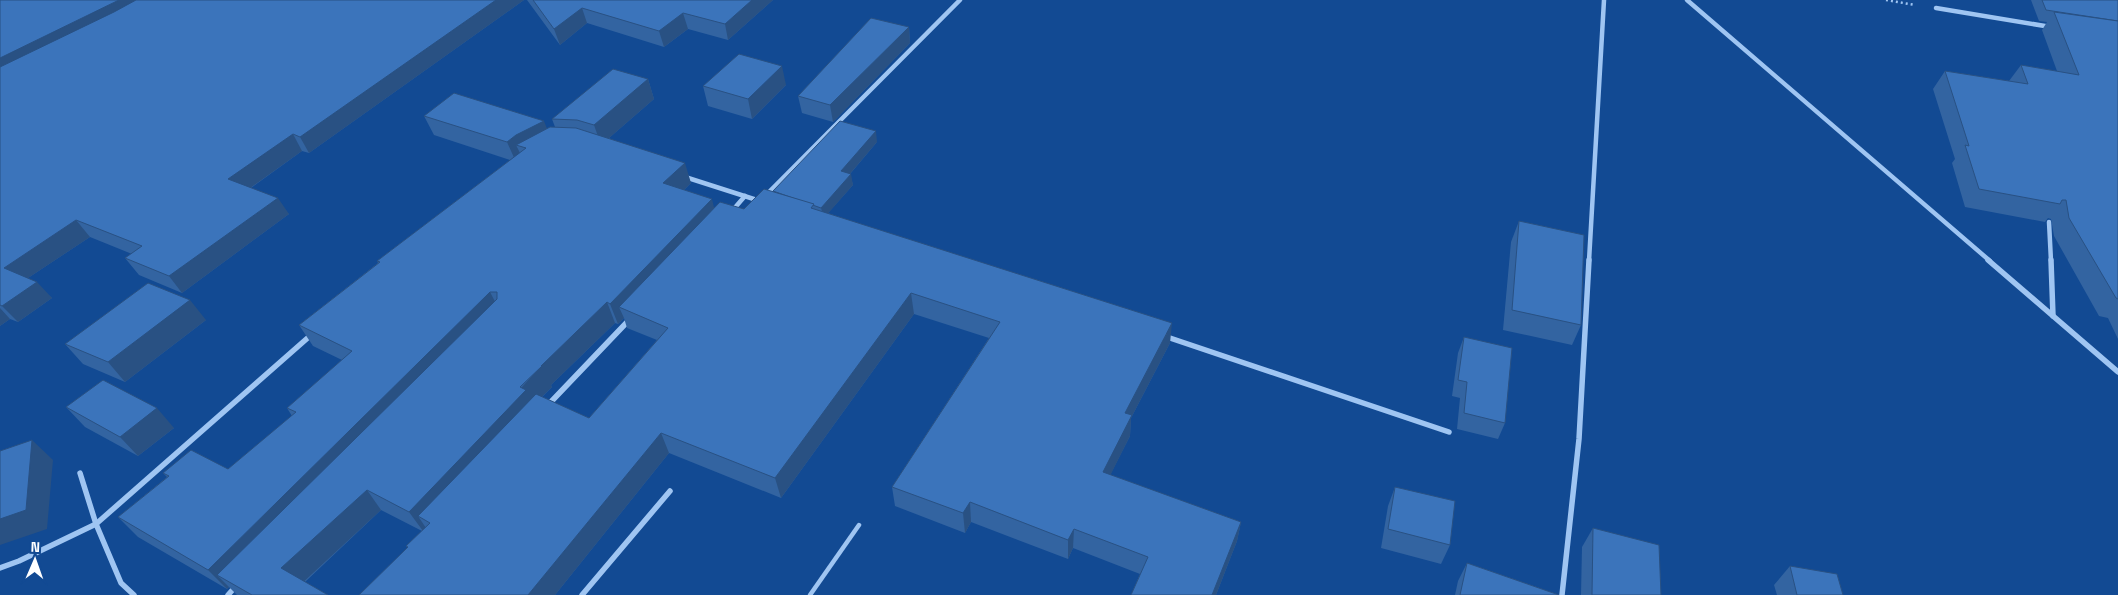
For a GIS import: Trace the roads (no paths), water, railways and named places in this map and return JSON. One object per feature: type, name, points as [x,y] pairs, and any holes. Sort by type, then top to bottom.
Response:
[{"type":"street","points":[[760,201],[960,0]]},
{"type":"street","points":[[1562,595],[1579,439],[1604,0]]},
{"type":"street","points":[[1687,0],[2118,372]]},
{"type":"street","points":[[1936,8],[2060,29]]},
{"type":"street","points":[[679,175],[770,204]]},
{"type":"street","points":[[725,218],[745,196]]},
{"type":"street","points":[[2049,222],[2053,316]]},
{"type":"street","points":[[540,414],[636,312]]},
{"type":"street","points":[[0,568],[19,561],[96,524],[314,333]]},
{"type":"street","points":[[1157,334],[1449,432]]},
{"type":"street","points":[[80,473],[96,524],[121,583],[134,595]]},
{"type":"street","points":[[582,595],[670,491]]},
{"type":"street","points":[[228,595],[242,581]]},
{"type":"lane","points":[[810,595],[859,525]]}]
